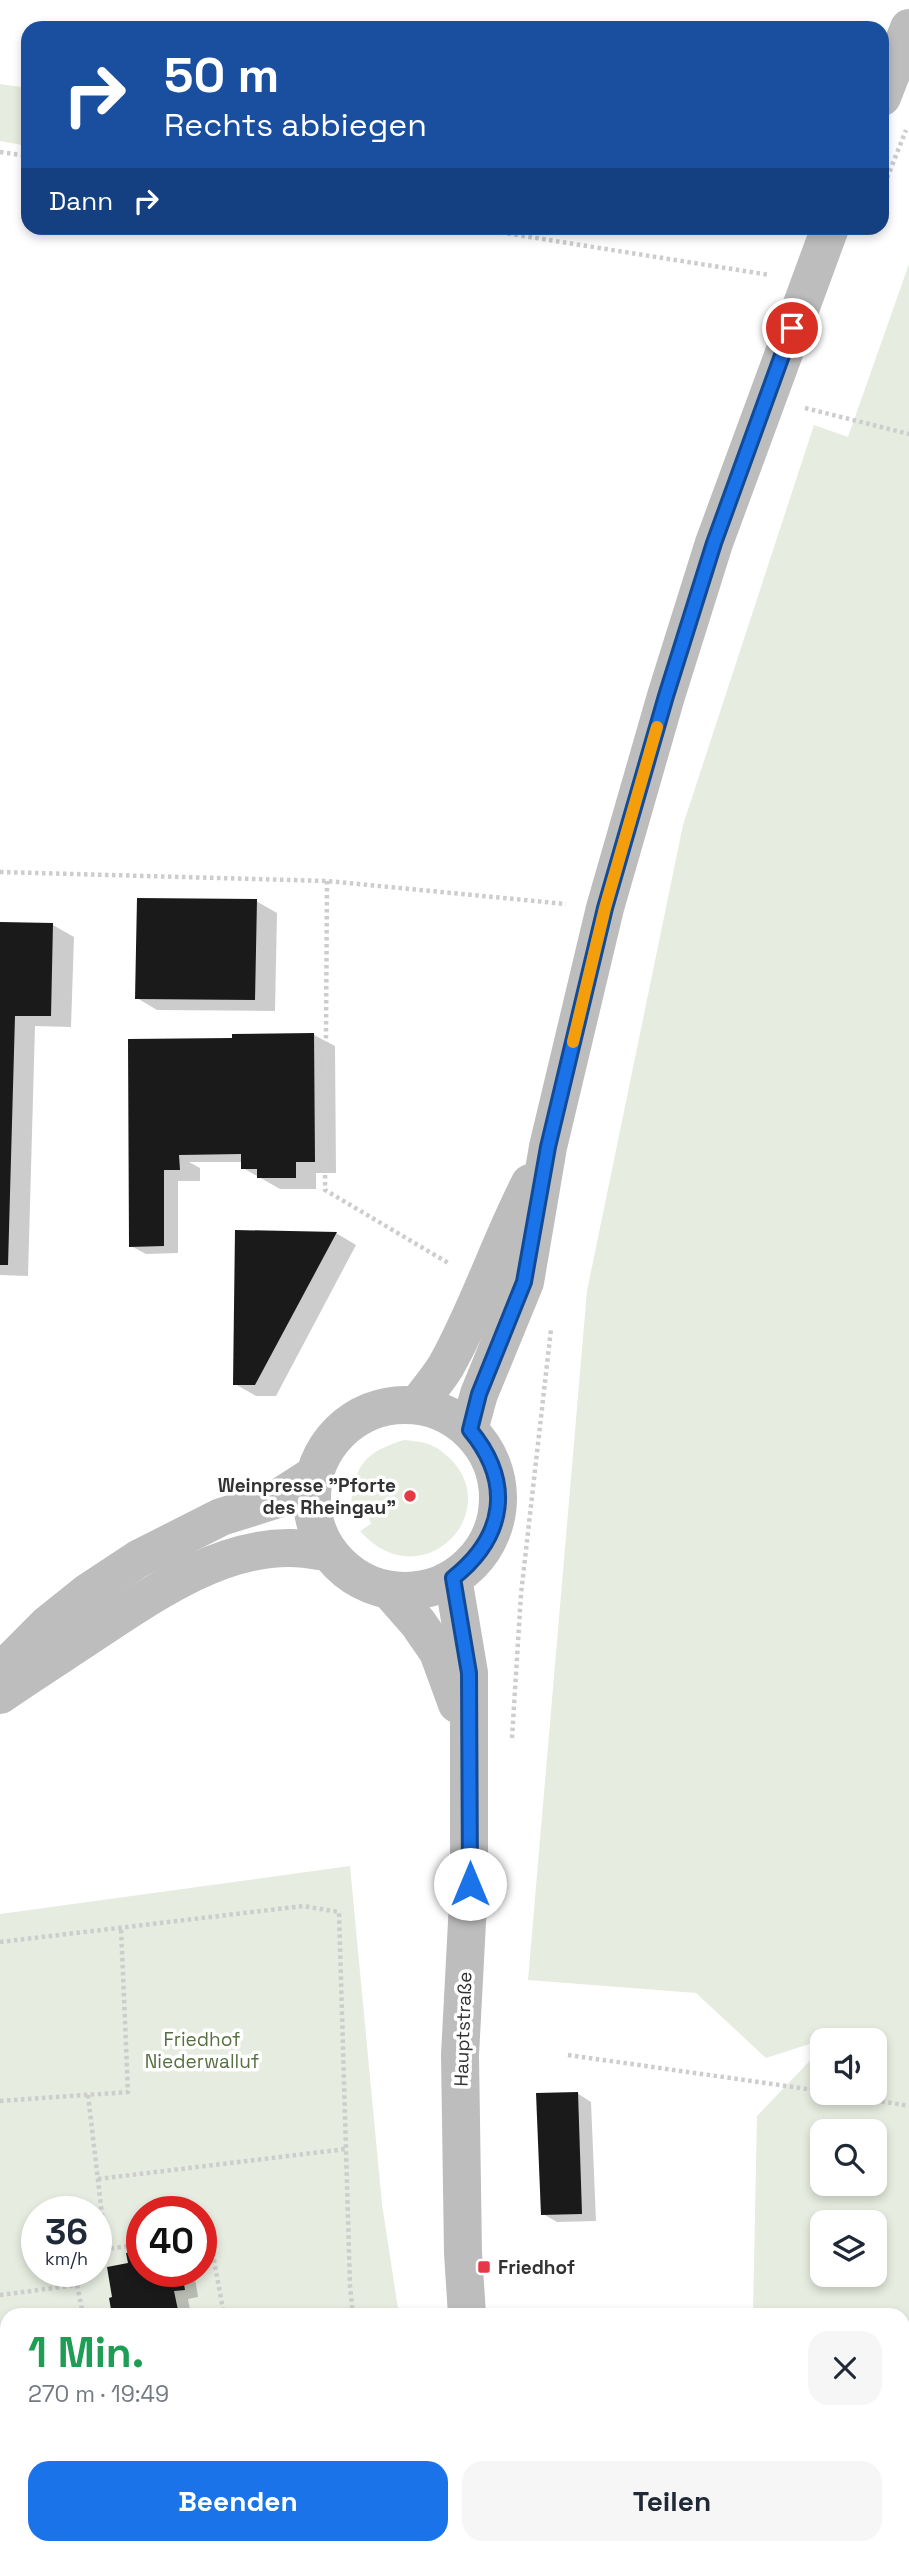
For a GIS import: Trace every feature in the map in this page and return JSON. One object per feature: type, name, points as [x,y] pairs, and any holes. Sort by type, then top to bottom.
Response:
[{"type":"street","points":[[889,79],[909,28]]},
{"type":"street","points":[[470,1430],[479,1394],[524,1282],[548,1147],[605,908],[666,696],[706,568],[827,235]]},
{"type":"street","points":[[417,1405],[444,1369],[466,1328],[512,1218],[548,1147]]},
{"type":"street","points":[[394,1405],[417,1405],[436,1409],[470,1430],[483,1446],[493,1466],[498,1486],[498,1508],[493,1529],[484,1548],[470,1565],[453,1578],[433,1587],[412,1591],[389,1590],[355,1577],[340,1566],[328,1552],[316,1528],[311,1502],[314,1475],[322,1454],[335,1436],[352,1420],[372,1410],[394,1405]]},
{"type":"street","points":[[0,1672],[48,1624],[88,1592],[138,1559],[221,1517],[275,1500],[314,1475]]},
{"type":"street","points":[[0,1695],[158,1590],[192,1573],[261,1551],[291,1548],[328,1552]]},
{"type":"street","name":"Hauptstraße","points":[[453,1578],[469,1673],[470,1884],[460,2055],[463,2253],[467,2308]]},
{"type":"street","name":"Hauptstraße","points":[[389,1590],[418,1623],[438,1652],[470,1743]]},
{"type":"path","points":[[889,173],[909,122]]},
{"type":"path","points":[[0,152],[21,155]]},
{"type":"path","points":[[517,235],[809,281]]},
{"type":"path","points":[[766,399],[909,434]]},
{"type":"path","points":[[0,872],[327,881],[605,908]]},
{"type":"path","points":[[327,881],[325,1190],[484,1283]]},
{"type":"path","points":[[521,1594],[552,1316]]},
{"type":"path","points":[[0,1942],[303,1906],[339,1912],[352,2308]]},
{"type":"path","points":[[0,2101],[128,2092],[121,1928]]},
{"type":"path","points":[[568,2055],[810,2089]]},
{"type":"path","points":[[88,2095],[100,2196]]},
{"type":"path","points":[[887,2102],[909,2106]]},
{"type":"path","points":[[98,2179],[346,2149]]},
{"type":"path","points":[[217,2277],[223,2308]]},
{"type":"path","points":[[0,2295],[62,2287]]},
{"type":"path","points":[[77,2287],[82,2308]]},
{"type":"green space","points":[[0,84],[21,87],[21,145],[0,141]]},
{"type":"green space","points":[[909,264],[909,2308],[753,2308],[757,2116],[810,2061],[810,2105],[887,2105],[887,2028],[810,2028],[810,2044],[766,2058],[696,1993],[528,1980],[587,1291],[683,825],[814,425],[848,437]]},
{"type":"green space","points":[[404,1440],[429,1444],[442,1451],[455,1464],[466,1486],[467,1507],[460,1527],[446,1543],[427,1554],[406,1556],[383,1549],[360,1531],[371,1524],[365,1505],[351,1507],[355,1481],[364,1463],[379,1450]]},
{"type":"green space","name":"Friedhof Niederwalluf","points":[[350,1866],[382,2204],[398,2308],[0,2308],[0,1914]]},
{"type":"building","points":[[137,898],[257,899],[255,1000],[135,999]]},
{"type":"building","points":[[0,922],[53,923],[51,1016],[15,1016],[8,1265],[0,1265]]},
{"type":"building","points":[[314,1033],[315,1162],[296,1162],[296,1178],[257,1178],[257,1169],[241,1169],[241,1154],[179,1155],[180,1170],[164,1170],[164,1246],[129,1247],[128,1039],[232,1038],[232,1034]]},
{"type":"building","points":[[235,1230],[337,1232],[255,1385],[233,1385]]},
{"type":"building","points":[[578,2092],[582,2214],[541,2215],[536,2093]]},
{"type":"building","points":[[126,2263],[126,2287],[184,2287],[185,2290],[174,2291],[178,2308],[111,2308],[112,2266]]},
{"type":"slow traffic","points":[[573,1042],[605,908],[657,727]]},
{"type":"place","name":"Weinpresse \"Pforte des Rheingau\"","points":[[410,1496]]},
{"type":"place","name":"Friedhof","points":[[484,2267]]},
{"type":"route","points":[[470,1884],[469,1673],[453,1578],[470,1565],[484,1548],[493,1529],[498,1508],[498,1486],[493,1466],[483,1446],[470,1430],[479,1394],[511,1320],[524,1282],[548,1147],[605,908],[666,696],[714,543],[792,328]]}]
